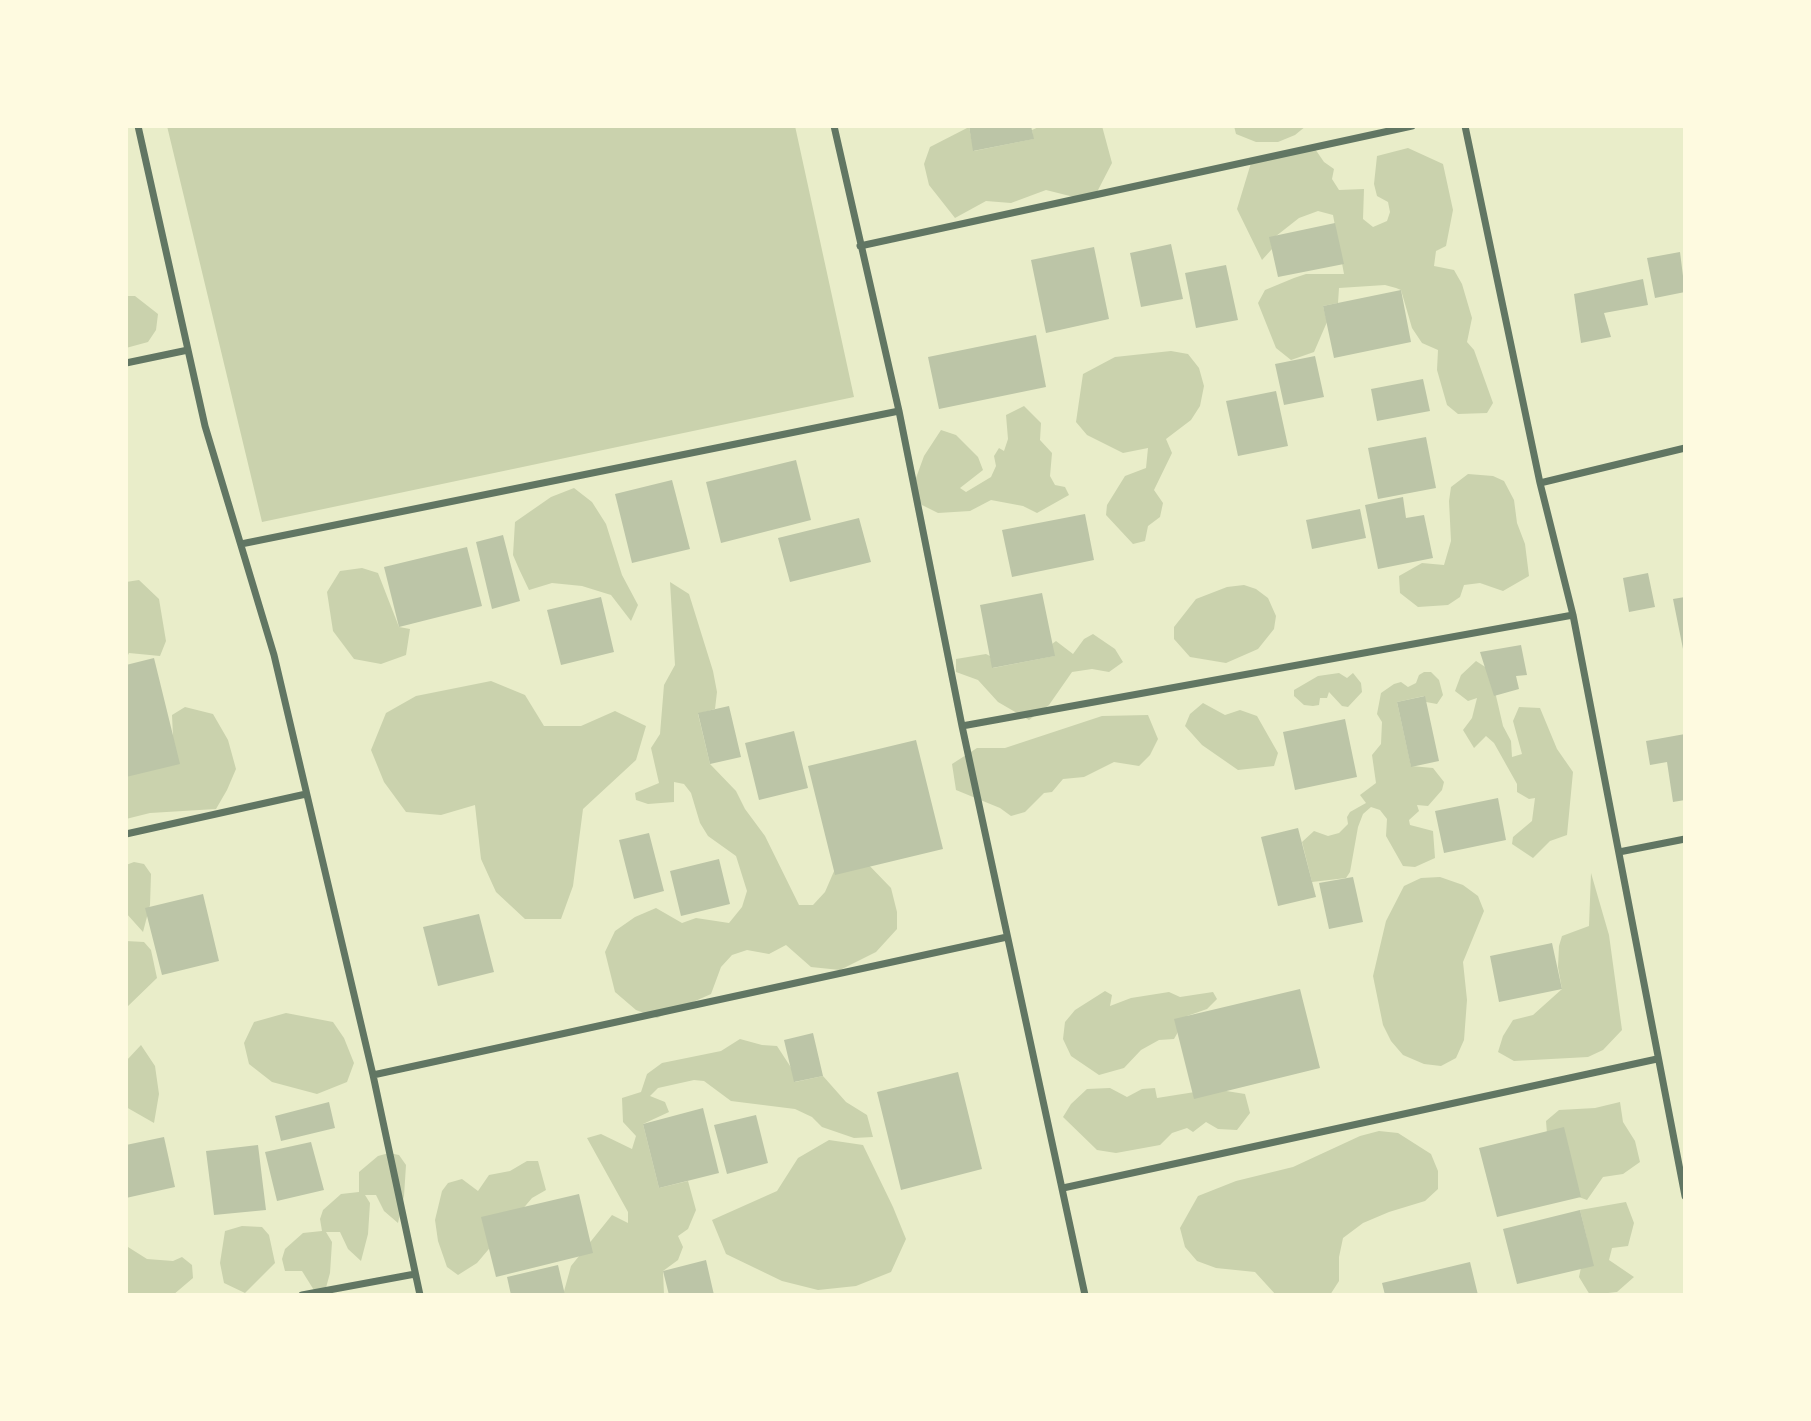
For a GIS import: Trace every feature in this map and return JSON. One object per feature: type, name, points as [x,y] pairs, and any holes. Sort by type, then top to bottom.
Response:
[{"type":"street","points":[[138,126],[205,426],[274,655],[373,1075],[420,1295]]},
{"type":"street","points":[[834,126],[899,411],[962,726],[1085,1295]]},
{"type":"street","points":[[860,246],[1412,126]]},
{"type":"street","points":[[1465,126],[1540,483],[1573,615],[1685,1196]]},
{"type":"street","points":[[126,363],[188,350]]},
{"type":"street","points":[[241,544],[899,411]]},
{"type":"street","points":[[1540,483],[1685,448]]},
{"type":"street","points":[[962,726],[1573,615]]},
{"type":"street","points":[[126,834],[306,794]]},
{"type":"street","points":[[1619,852],[1685,839]]},
{"type":"street","points":[[373,1075],[1007,937]]},
{"type":"street","points":[[1063,1188],[1657,1059]]},
{"type":"street","points":[[302,1295],[415,1274]]},
{"type":"green space","points":[[167,126],[795,126],[854,397],[262,522]]},
{"type":"green space","points":[[1041,126],[1102,126],[1112,163],[1097,192],[1086,200],[1046,190],[1011,203],[986,201],[955,218],[929,185],[924,164],[930,147],[969,127],[974,151],[1033,139],[1032,130]]},
{"type":"green space","points":[[1234,126],[1306,126],[1295,135],[1278,142],[1256,142],[1236,134]]},
{"type":"green space","points":[[1313,146],[1324,162],[1334,169],[1332,179],[1339,190],[1364,189],[1363,219],[1373,227],[1387,221],[1390,212],[1388,202],[1377,196],[1374,184],[1377,156],[1408,148],[1443,164],[1453,210],[1446,246],[1436,251],[1434,266],[1454,270],[1462,284],[1472,318],[1467,342],[1474,350],[1493,403],[1487,413],[1458,414],[1447,405],[1437,370],[1438,350],[1422,343],[1412,328],[1401,290],[1396,288],[1385,285],[1339,288],[1338,303],[1323,306],[1327,322],[1314,352],[1291,360],[1276,348],[1258,303],[1265,290],[1294,278],[1306,274],[1344,274],[1333,215],[1318,211],[1299,218],[1271,240],[1272,249],[1262,260],[1237,209],[1251,163]]},
{"type":"green space","points":[[126,296],[135,296],[158,314],[156,330],[148,342],[126,348]]},
{"type":"green space","points":[[1171,351],[1188,354],[1199,368],[1204,386],[1200,406],[1191,420],[1166,439],[1172,453],[1154,490],[1163,503],[1160,517],[1148,526],[1145,541],[1133,544],[1106,515],[1107,505],[1125,476],[1146,468],[1148,448],[1123,453],[1087,435],[1076,422],[1083,374],[1115,357]]},
{"type":"green space","points":[[1024,406],[1041,423],[1040,440],[1052,453],[1050,476],[1055,485],[1065,487],[1069,495],[1037,513],[1023,506],[991,500],[970,511],[938,513],[922,505],[912,489],[924,456],[941,430],[956,435],[978,457],[983,470],[960,488],[966,492],[991,477],[996,466],[994,456],[999,448],[1004,451],[1008,439],[1006,415]]},
{"type":"green space","points":[[1468,474],[1493,476],[1504,481],[1514,500],[1517,523],[1525,544],[1529,576],[1503,591],[1480,583],[1464,585],[1460,597],[1448,605],[1418,607],[1400,593],[1399,576],[1422,563],[1444,565],[1451,541],[1451,487]]},
{"type":"green space","points":[[574,488],[592,502],[606,524],[622,575],[638,605],[631,621],[611,595],[582,586],[552,583],[529,590],[513,555],[515,522],[551,497]]},
{"type":"green space","points":[[362,568],[378,573],[399,627],[410,629],[406,655],[381,664],[354,659],[333,631],[327,592],[340,571]]},
{"type":"green space","points":[[139,580],[159,599],[166,641],[160,656],[129,653],[126,659],[126,582]]},
{"type":"green space","points":[[670,582],[689,594],[713,671],[717,692],[715,709],[698,714],[710,764],[736,791],[745,809],[765,836],[799,905],[813,905],[825,892],[838,862],[863,859],[891,888],[897,912],[897,929],[876,952],[840,970],[811,967],[786,945],[769,954],[747,950],[732,955],[721,967],[711,994],[657,1018],[636,1010],[615,992],[605,952],[615,931],[635,917],[656,908],[682,923],[696,918],[729,923],[742,907],[747,891],[736,856],[708,836],[700,823],[691,793],[684,784],[674,782],[674,802],[648,804],[636,800],[635,793],[659,783],[651,748],[660,734],[664,685],[675,665]]},
{"type":"green space","points":[[1244,585],[1256,589],[1268,598],[1276,616],[1274,629],[1258,649],[1226,663],[1190,657],[1174,639],[1174,627],[1196,599],[1227,587]]},
{"type":"green space","points":[[1093,634],[1115,649],[1123,662],[1109,672],[1092,669],[1072,672],[1049,705],[1029,720],[998,702],[978,680],[956,672],[956,659],[986,654],[990,656],[993,668],[1054,656],[1052,644],[1056,641],[1073,654],[1084,639]]},
{"type":"green space","points":[[1476,661],[1490,670],[1503,726],[1511,741],[1512,757],[1522,754],[1513,721],[1519,707],[1540,708],[1557,749],[1573,772],[1567,835],[1550,841],[1533,858],[1512,844],[1513,837],[1532,821],[1535,798],[1529,799],[1517,792],[1517,784],[1494,743],[1486,736],[1474,748],[1463,730],[1472,718],[1477,698],[1468,701],[1455,691],[1461,675]]},
{"type":"green space","points":[[1431,672],[1439,680],[1443,695],[1437,704],[1426,702],[1424,696],[1397,702],[1411,766],[1433,768],[1444,782],[1442,790],[1428,806],[1417,805],[1419,811],[1409,820],[1410,825],[1433,831],[1435,858],[1415,867],[1403,866],[1386,836],[1387,819],[1380,810],[1371,807],[1363,814],[1358,827],[1350,872],[1346,878],[1312,882],[1302,842],[1314,831],[1328,836],[1339,833],[1348,824],[1347,817],[1350,812],[1366,803],[1360,795],[1376,783],[1372,755],[1381,744],[1382,722],[1377,714],[1381,693],[1401,682],[1408,687],[1416,683],[1419,675]]},
{"type":"green space","points":[[1339,673],[1347,678],[1353,673],[1361,683],[1362,692],[1348,707],[1342,706],[1329,692],[1327,698],[1320,698],[1319,705],[1313,706],[1304,705],[1294,696],[1294,690],[1318,676]]},
{"type":"green space","points":[[491,681],[525,695],[544,726],[581,726],[615,711],[646,726],[636,760],[583,809],[573,886],[561,919],[525,919],[496,892],[481,859],[475,805],[441,815],[406,812],[384,782],[371,750],[386,713],[416,696]]},
{"type":"green space","points":[[1203,703],[1225,715],[1240,710],[1257,716],[1278,753],[1274,766],[1238,770],[1202,745],[1185,726],[1190,714]]},
{"type":"green space","points":[[185,707],[213,714],[228,740],[236,769],[227,790],[216,809],[150,813],[126,819],[126,777],[173,736],[172,715]]},
{"type":"green space","points":[[1148,715],[1158,739],[1150,755],[1139,766],[1114,762],[1084,777],[1063,779],[1052,792],[1044,793],[1025,812],[1011,816],[1000,808],[956,790],[952,764],[977,748],[1005,748],[1102,716]]},
{"type":"green space","points":[[134,862],[144,864],[151,874],[150,905],[143,932],[126,913],[126,865]]},
{"type":"green space","points":[[1591,873],[1609,935],[1622,1030],[1603,1050],[1588,1057],[1514,1061],[1498,1052],[1503,1036],[1513,1020],[1533,1015],[1562,989],[1558,967],[1559,946],[1562,936],[1589,926]]},
{"type":"green space","points":[[1440,877],[1463,885],[1478,896],[1484,911],[1463,962],[1467,1000],[1464,1040],[1456,1058],[1441,1066],[1424,1064],[1403,1055],[1391,1041],[1383,1025],[1373,976],[1386,921],[1404,886],[1421,878]]},
{"type":"green space","points":[[126,941],[144,942],[151,950],[157,978],[126,1008]]},
{"type":"green space","points":[[1105,991],[1112,995],[1110,1006],[1131,998],[1169,992],[1180,997],[1213,992],[1217,999],[1207,1009],[1187,1016],[1174,1039],[1159,1040],[1141,1050],[1124,1068],[1099,1075],[1071,1056],[1063,1039],[1065,1022],[1075,1010]]},
{"type":"green space","points":[[286,1013],[333,1022],[344,1038],[354,1063],[347,1082],[317,1094],[272,1082],[249,1064],[244,1043],[254,1022]]},
{"type":"green space","points":[[740,1039],[777,1046],[792,1069],[795,1082],[823,1076],[846,1102],[867,1115],[873,1137],[854,1138],[822,1127],[812,1117],[795,1109],[731,1101],[704,1081],[694,1080],[658,1088],[650,1096],[665,1102],[669,1112],[643,1124],[659,1188],[688,1181],[696,1210],[688,1229],[678,1236],[683,1247],[678,1260],[663,1271],[664,1295],[563,1295],[571,1266],[612,1215],[628,1223],[628,1212],[587,1138],[601,1134],[632,1149],[636,1136],[623,1122],[622,1098],[641,1092],[647,1074],[662,1063],[721,1051]]},
{"type":"green space","points":[[141,1045],[155,1066],[159,1094],[154,1123],[126,1107],[126,1061]]},
{"type":"green space","points":[[1110,1088],[1127,1097],[1142,1089],[1155,1088],[1157,1098],[1214,1089],[1245,1094],[1250,1113],[1237,1130],[1218,1129],[1206,1122],[1193,1132],[1187,1128],[1172,1133],[1160,1145],[1116,1153],[1097,1150],[1063,1117],[1071,1104],[1087,1089]]},
{"type":"green space","points":[[1620,1102],[1623,1122],[1635,1141],[1640,1162],[1623,1174],[1603,1177],[1587,1200],[1568,1193],[1548,1146],[1546,1121],[1559,1110],[1595,1108]]},
{"type":"green space","points":[[1379,1131],[1398,1133],[1431,1154],[1438,1171],[1438,1189],[1425,1201],[1363,1223],[1343,1238],[1339,1257],[1339,1281],[1330,1295],[1276,1295],[1255,1272],[1216,1268],[1197,1261],[1185,1247],[1180,1228],[1198,1196],[1236,1181],[1293,1167],[1360,1136]]},
{"type":"green space","points":[[829,1140],[863,1145],[893,1207],[906,1239],[891,1272],[856,1286],[818,1290],[782,1281],[726,1254],[712,1220],[777,1191],[798,1158]]},
{"type":"green space","points":[[389,1153],[399,1155],[406,1165],[404,1196],[398,1223],[384,1211],[376,1195],[365,1195],[370,1203],[368,1234],[361,1261],[348,1249],[340,1232],[326,1232],[332,1242],[330,1273],[324,1295],[317,1295],[302,1271],[285,1271],[282,1259],[285,1249],[303,1233],[322,1231],[320,1219],[323,1210],[341,1194],[359,1192],[359,1172],[378,1156]]},
{"type":"green space","points":[[527,1161],[538,1161],[546,1190],[532,1198],[477,1263],[458,1275],[447,1267],[438,1241],[435,1220],[442,1191],[448,1183],[462,1179],[478,1191],[489,1175],[510,1171]]},
{"type":"green space","points":[[1626,1202],[1634,1223],[1628,1246],[1612,1248],[1609,1260],[1634,1277],[1617,1292],[1590,1295],[1579,1277],[1587,1239],[1580,1210]]},
{"type":"green space","points":[[242,1226],[262,1227],[269,1235],[275,1263],[245,1293],[224,1283],[220,1263],[225,1231]]},
{"type":"green space","points":[[128,1247],[147,1259],[173,1261],[182,1257],[192,1265],[193,1278],[173,1295],[126,1295]]},
{"type":"building","points":[[969,126],[1031,126],[1034,139],[973,151]]},
{"type":"building","points":[[1335,223],[1344,264],[1278,277],[1269,237]]},
{"type":"building","points":[[1171,244],[1183,299],[1141,307],[1130,253]]},
{"type":"building","points":[[1094,247],[1109,319],[1046,333],[1031,260]]},
{"type":"building","points":[[1680,252],[1685,292],[1655,298],[1647,258]]},
{"type":"building","points":[[1226,265],[1238,320],[1196,328],[1185,273]]},
{"type":"building","points":[[1643,279],[1648,305],[1604,313],[1611,337],[1581,343],[1574,294]]},
{"type":"building","points":[[1401,290],[1411,342],[1334,358],[1323,306]]},
{"type":"building","points":[[1036,335],[1046,387],[939,409],[928,357]]},
{"type":"building","points":[[1315,356],[1324,397],[1284,405],[1275,364]]},
{"type":"building","points":[[1423,379],[1430,411],[1377,421],[1371,389]]},
{"type":"building","points":[[1276,391],[1288,446],[1238,456],[1226,401]]},
{"type":"building","points":[[1426,437],[1436,488],[1378,499],[1368,448]]},
{"type":"building","points":[[796,460],[811,520],[721,543],[706,482]]},
{"type":"building","points":[[672,480],[690,549],[632,563],[615,494]]},
{"type":"building","points":[[1403,497],[1406,518],[1424,515],[1433,558],[1378,569],[1365,505]]},
{"type":"building","points":[[1360,509],[1366,538],[1312,549],[1306,520]]},
{"type":"building","points":[[1085,514],[1094,560],[1012,577],[1002,530]]},
{"type":"building","points":[[859,518],[871,562],[790,582],[778,538]]},
{"type":"building","points":[[503,535],[520,601],[492,609],[476,542]]},
{"type":"building","points":[[467,547],[482,606],[399,627],[384,567]]},
{"type":"building","points":[[1648,573],[1655,607],[1629,612],[1623,578]]},
{"type":"building","points":[[1042,593],[1055,656],[992,668],[980,605]]},
{"type":"building","points":[[601,597],[614,652],[561,665],[547,610]]},
{"type":"building","points":[[1685,597],[1685,654],[1684,654],[1673,599]]},
{"type":"building","points":[[1521,645],[1527,675],[1516,676],[1519,689],[1494,696],[1480,652]]},
{"type":"building","points":[[154,658],[180,764],[126,777],[126,665]]},
{"type":"building","points":[[1425,696],[1439,761],[1411,767],[1397,702]]},
{"type":"building","points":[[729,706],[741,757],[710,764],[698,713]]},
{"type":"building","points":[[1345,719],[1357,777],[1295,790],[1283,732]]},
{"type":"building","points":[[794,731],[808,788],[759,800],[745,743]]},
{"type":"building","points":[[1685,734],[1685,800],[1673,802],[1667,762],[1650,765],[1646,741]]},
{"type":"building","points":[[916,740],[943,849],[835,875],[808,766]]},
{"type":"building","points":[[1498,798],[1506,840],[1444,853],[1435,811]]},
{"type":"building","points":[[1298,828],[1316,897],[1278,906],[1261,837]]},
{"type":"building","points":[[649,833],[664,891],[634,899],[619,840]]},
{"type":"building","points":[[719,859],[730,904],[681,916],[670,871]]},
{"type":"building","points":[[1353,877],[1363,922],[1329,929],[1319,883]]},
{"type":"building","points":[[203,894],[219,961],[162,975],[145,908]]},
{"type":"building","points":[[479,914],[494,972],[438,986],[423,927]]},
{"type":"building","points":[[1552,943],[1562,989],[1499,1002],[1490,956]]},
{"type":"building","points":[[1300,989],[1320,1068],[1194,1099],[1174,1019]]},
{"type":"building","points":[[813,1033],[823,1076],[794,1082],[784,1040]]},
{"type":"building","points":[[958,1072],[982,1169],[901,1190],[877,1092]]},
{"type":"building","points":[[329,1102],[335,1128],[281,1141],[275,1116]]},
{"type":"building","points":[[703,1108],[719,1173],[659,1188],[643,1124]]},
{"type":"building","points":[[756,1115],[768,1163],[727,1174],[714,1125]]},
{"type":"building","points":[[1564,1127],[1581,1197],[1497,1217],[1479,1148]]},
{"type":"building","points":[[164,1137],[175,1187],[126,1198],[126,1145]]},
{"type":"building","points":[[311,1142],[324,1190],[277,1201],[265,1152]]},
{"type":"building","points":[[258,1145],[266,1210],[214,1215],[206,1151]]},
{"type":"building","points":[[579,1194],[593,1253],[496,1277],[481,1217]]},
{"type":"building","points":[[1580,1210],[1594,1266],[1517,1284],[1503,1229]]},
{"type":"building","points":[[706,1260],[714,1295],[669,1295],[663,1271]]},
{"type":"building","points":[[1470,1262],[1478,1295],[1385,1295],[1382,1283]]},
{"type":"building","points":[[558,1265],[565,1295],[511,1295],[507,1277]]}]
